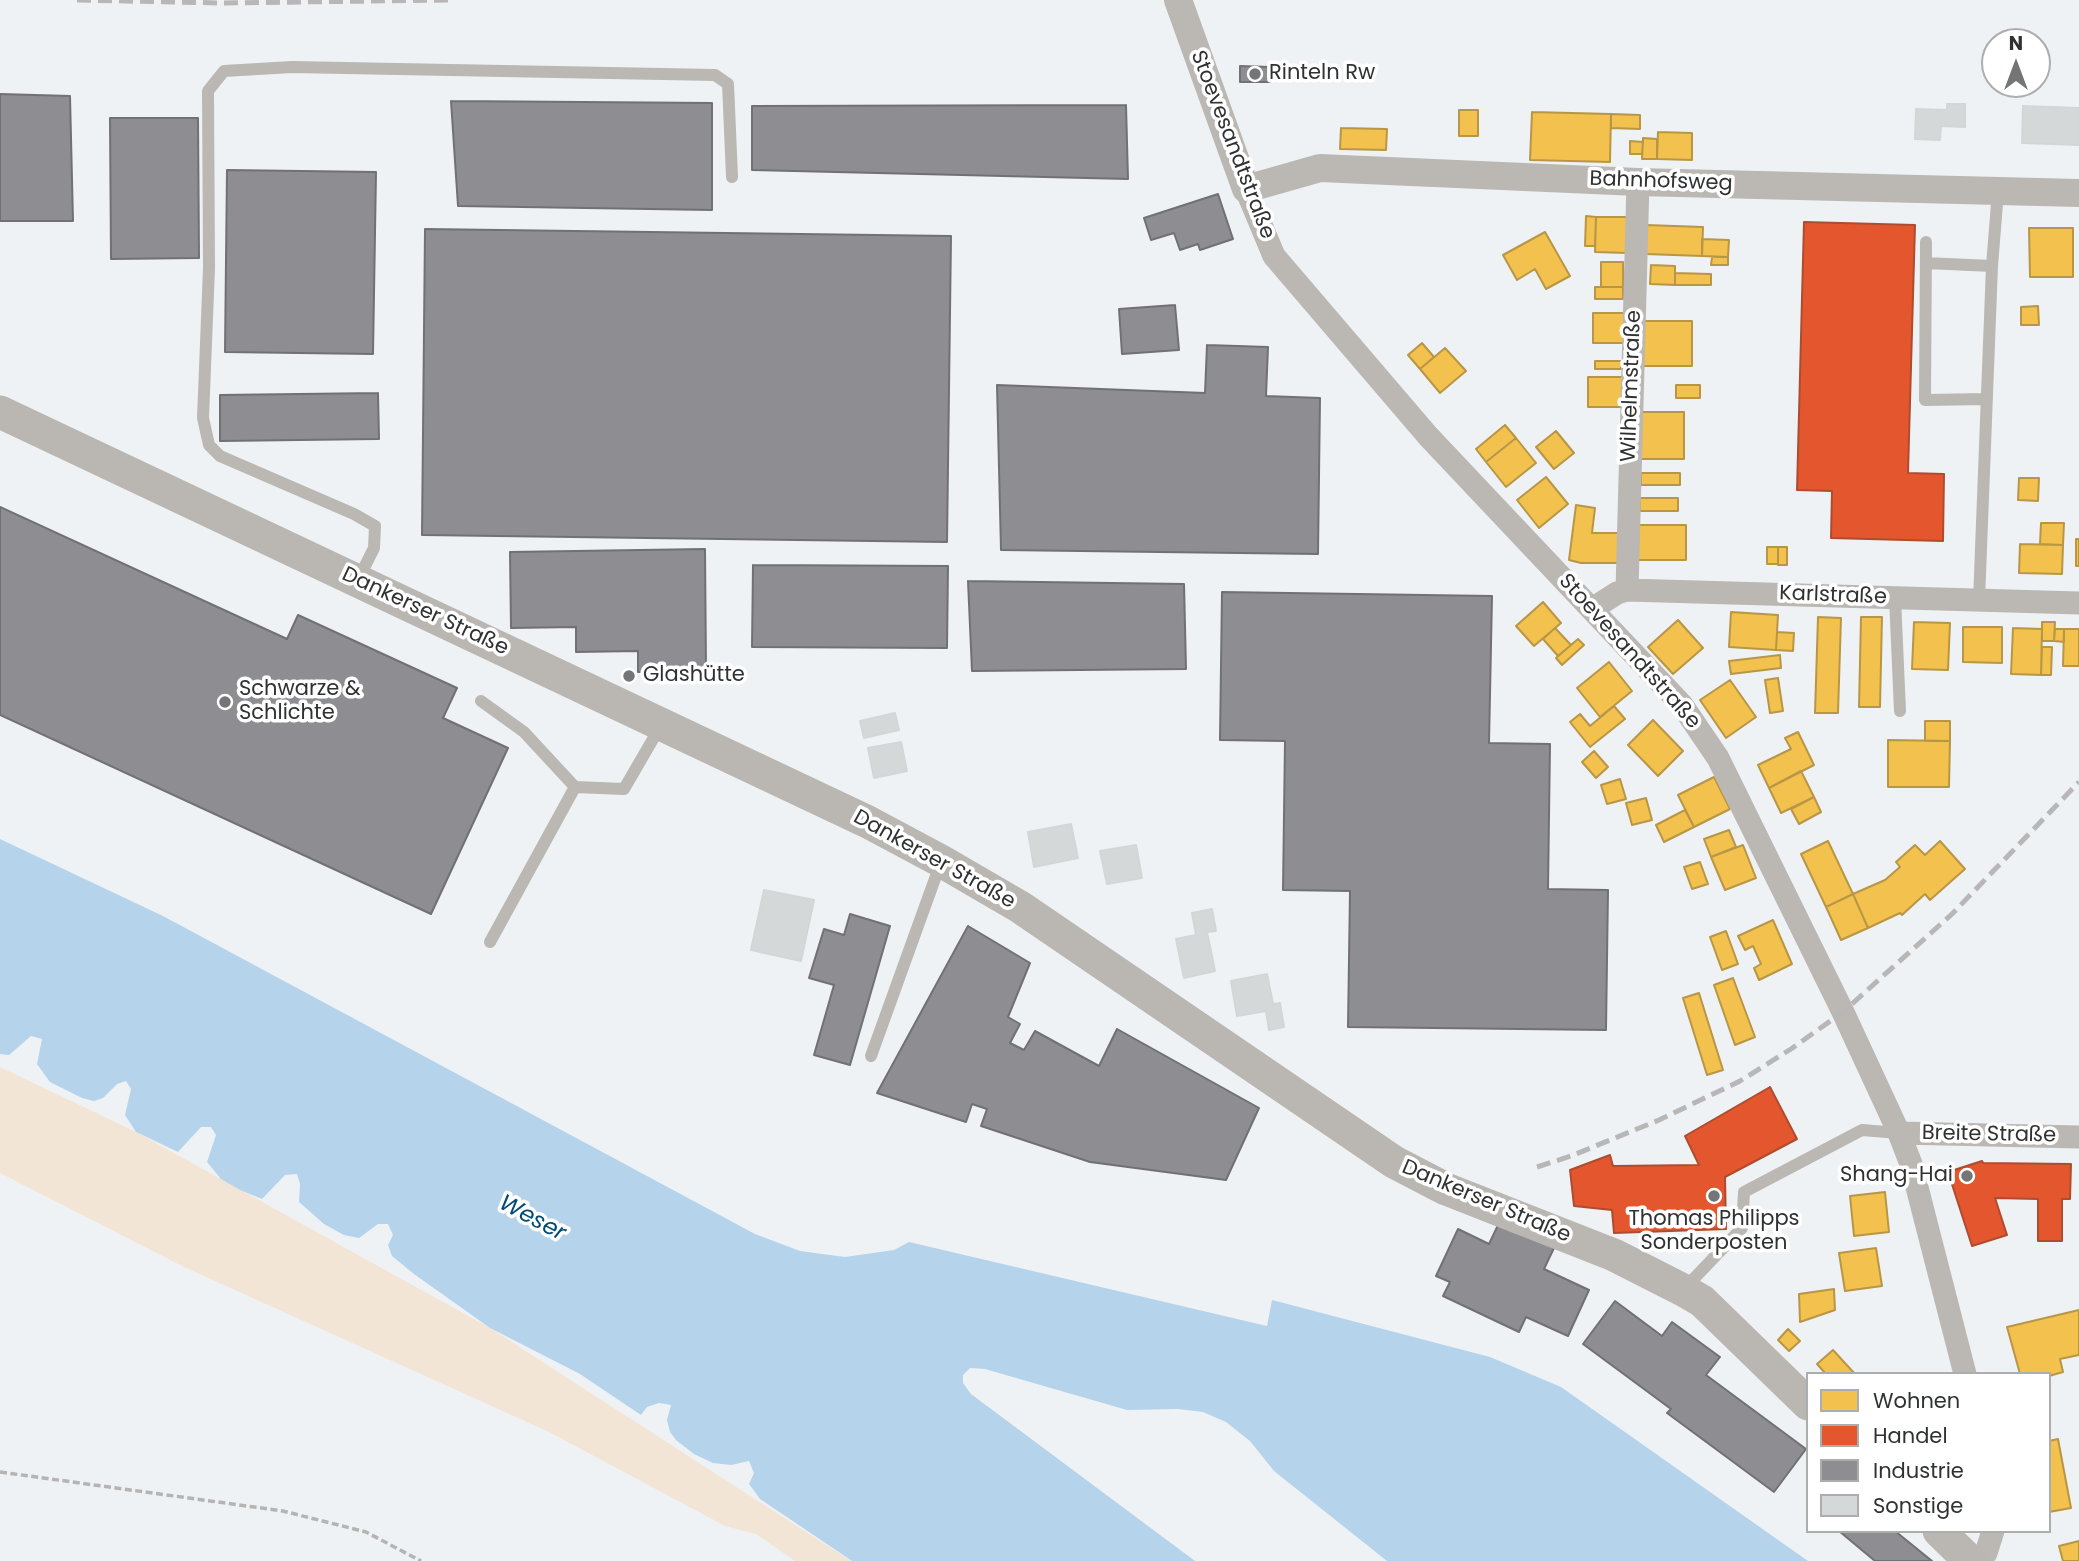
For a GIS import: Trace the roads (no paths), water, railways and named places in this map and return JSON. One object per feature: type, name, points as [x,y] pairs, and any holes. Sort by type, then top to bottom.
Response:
[{"type":"main road","name":"Dankerser Straße","points":[[0,412],[868,822],[941,861],[1020,907],[1394,1162],[1446,1189],[1614,1255],[1702,1301],[1806,1402]]},
{"type":"main road","points":[[1941,1533],[1970,1561]]},
{"type":"street","name":"Stoevesandtstraße","points":[[1178,0],[1246,189],[1274,256],[1428,436],[1682,705],[1718,758],[1843,1012],[1899,1133],[1911,1164],[1964,1372]]},
{"type":"street","name":"Bahnhofsweg","points":[[1246,189],[1321,168],[1638,182],[2079,193]]},
{"type":"street","name":"Wilhelmstraße","points":[[1627,590],[1638,182]]},
{"type":"street","name":"Karlstraße","points":[[1592,609],[1617,593],[1627,590],[2079,603]]},
{"type":"street","name":"Breite Straße","points":[[1899,1133],[2079,1137]]},
{"type":"street","points":[[1978,1561],[1986,1553],[1992,1533]]},
{"type":"lane","points":[[358,581],[374,548],[375,526],[354,514],[220,456],[209,444],[203,418],[209,268],[208,91],[224,71],[292,67],[715,75],[728,84],[732,177]]},
{"type":"lane","points":[[1979,600],[1992,266],[1998,191]]},
{"type":"lane","points":[[1926,242],[1924,400],[1987,400]]},
{"type":"lane","points":[[1926,263],[1992,266]]},
{"type":"lane","points":[[1895,598],[1900,711]]},
{"type":"lane","points":[[481,701],[524,732],[575,787],[624,789],[662,724]]},
{"type":"lane","points":[[490,942],[575,787]]},
{"type":"lane","points":[[871,1056],[941,861]]},
{"type":"lane","points":[[1683,1290],[1742,1228],[1744,1192],[1861,1130],[1899,1133]]},
{"type":"water","name":"Weser","points":[[0,839],[163,916],[755,1234],[800,1251],[845,1257],[894,1250],[909,1242],[1267,1326],[1272,1300],[1490,1357],[1561,1387],[1808,1561],[1387,1561],[1274,1471],[1250,1441],[1226,1422],[1203,1412],[1178,1409],[1127,1410],[985,1369],[970,1368],[963,1375],[963,1383],[971,1394],[1195,1561],[852,1561],[760,1499],[749,1484],[754,1473],[749,1461],[731,1465],[713,1463],[694,1454],[676,1440],[670,1432],[667,1420],[671,1405],[659,1403],[647,1407],[641,1415],[580,1374],[490,1328],[414,1274],[392,1256],[388,1245],[393,1235],[388,1224],[378,1224],[359,1238],[344,1235],[324,1224],[299,1202],[300,1184],[297,1174],[285,1175],[262,1199],[240,1190],[221,1179],[207,1162],[216,1135],[211,1127],[201,1127],[178,1152],[136,1132],[125,1115],[131,1089],[126,1081],[117,1084],[103,1098],[94,1101],[50,1082],[37,1064],[42,1039],[31,1036],[9,1055],[0,1054]]},
{"type":"railway","points":[[77,0],[222,3],[451,0]]},
{"type":"railway","points":[[1537,1167],[1659,1120],[1740,1081],[1791,1049],[1843,1012],[1952,914],[2079,782]]},
{"type":"place","name":"Rinteln Rw","points":[[1255,74]]},
{"type":"place","name":"Glashütte","points":[[629,676]]},
{"type":"place","name":"Schwarze & Schlichte","points":[[225,702]]},
{"type":"place","name":"Shang-Hai","points":[[1967,1176]]},
{"type":"place","name":"Thomas Philipps Sonderposten","points":[[1714,1196]]}]
